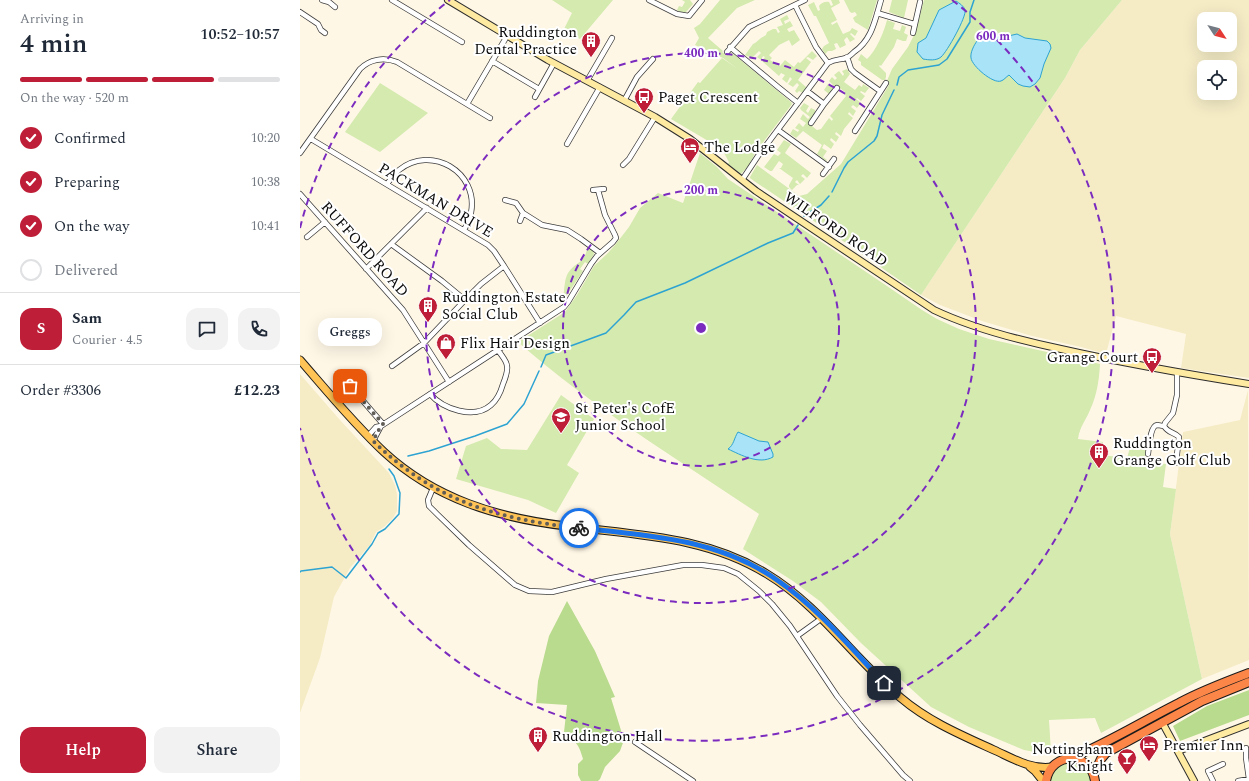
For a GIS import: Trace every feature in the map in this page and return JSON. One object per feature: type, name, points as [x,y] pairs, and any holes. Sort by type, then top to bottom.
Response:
[{"type":"highway","points":[[1044,781],[1052,767],[1060,761],[1088,751],[1180,702],[1249,673]]},
{"type":"highway","points":[[1095,779],[1101,759],[1106,754],[1202,701],[1249,682]]},
{"type":"highway","points":[[1070,758],[1076,759],[1087,765],[1095,779]]},
{"type":"main road","name":"WILFORD ROAD","points":[[448,0],[554,63],[655,117],[698,144],[756,191],[922,303],[945,316],[984,329],[1042,345],[1096,357],[1249,384]]},
{"type":"main road","points":[[300,360],[370,438],[401,465],[433,488],[478,508],[516,518],[678,540],[717,551],[752,565],[776,579],[798,596],[822,618],[884,683],[914,708],[928,718],[1029,766],[1044,781]]},
{"type":"main road","points":[[1162,722],[1194,781]]},
{"type":"main road","points":[[1178,751],[1249,724]]},
{"type":"main road","points":[[1029,766],[1044,768],[1052,767]]},
{"type":"street","points":[[322,0],[330,1],[335,7]]},
{"type":"street","points":[[392,0],[458,41]]},
{"type":"street","points":[[649,0],[677,14],[689,16],[702,0]]},
{"type":"street","points":[[727,52],[749,27],[805,0]]},
{"type":"street","points":[[742,180],[758,156],[828,63],[836,59],[847,57],[865,42],[871,33],[881,0]]},
{"type":"street","points":[[913,33],[920,2]]},
{"type":"street","points":[[795,5],[816,47],[828,63]]},
{"type":"street","points":[[300,12],[318,24],[321,30],[325,33]]},
{"type":"street","points":[[877,13],[914,24]]},
{"type":"street","points":[[467,104],[507,36]]},
{"type":"street","points":[[587,81],[612,38]]},
{"type":"street","points":[[730,47],[798,103]]},
{"type":"street","points":[[847,57],[851,68],[855,73],[880,91]]},
{"type":"street","points":[[300,153],[360,69],[368,63],[376,60],[387,59],[396,62],[490,118]]},
{"type":"street","points":[[624,100],[637,77],[653,59]]},
{"type":"street","points":[[492,61],[539,89]]},
{"type":"street","points":[[534,97],[554,63]]},
{"type":"street","points":[[855,131],[886,83]]},
{"type":"street","points":[[567,144],[600,88]]},
{"type":"street","points":[[811,123],[837,88]]},
{"type":"street","points":[[807,91],[824,104]]},
{"type":"street","points":[[623,165],[629,159],[655,117]]},
{"type":"street","points":[[778,130],[829,167]]},
{"type":"street","name":"PACKMAN DRIVE","points":[[311,139],[490,246],[540,322]]},
{"type":"street","points":[[387,184],[400,169],[418,160],[435,160],[450,166],[464,179],[471,195],[471,214],[464,230]]},
{"type":"street","points":[[823,174],[834,160]]},
{"type":"street","points":[[370,438],[376,427],[382,425],[449,382],[567,304],[591,264],[616,238],[616,235],[605,215],[596,190],[604,189]]},
{"type":"street","name":"RUFFORD ROAD","points":[[300,194],[403,310],[449,382]]},
{"type":"street","points":[[505,200],[516,203],[523,213],[543,225],[565,229],[600,254]]},
{"type":"street","points":[[366,269],[427,208]]},
{"type":"street","points":[[520,221],[523,213]]},
{"type":"street","points":[[307,237],[325,222]]},
{"type":"street","points":[[391,244],[442,281],[465,300]]},
{"type":"street","points":[[392,366],[424,343],[481,284],[504,266]]},
{"type":"street","points":[[430,394],[434,399],[445,406],[461,411],[476,411],[488,407],[494,402],[500,392],[507,371],[507,364],[498,350]]},
{"type":"street","points":[[1164,426],[1165,422],[1173,413],[1177,395],[1177,372]]},
{"type":"street","points":[[350,386],[382,425]]},
{"type":"street","points":[[1148,454],[1154,426],[1164,426],[1168,432],[1179,437],[1176,463]]},
{"type":"street","points":[[433,488],[428,500],[429,506],[469,545],[515,585],[523,589],[539,592],[552,592],[606,579],[683,565],[702,565],[724,568],[738,574],[772,604],[797,636],[837,696],[908,780]]},
{"type":"street","points":[[797,636],[822,618]]},
{"type":"street","points":[[635,742],[693,781]]},
{"type":"street","points":[[1238,781],[1249,779],[1246,748]]},
{"type":"street","points":[[1213,781],[1208,771],[1223,764]]},
{"type":"shaded area","points":[[1122,0],[1249,0],[1249,378],[1181,368],[1186,334],[1116,316],[1106,354],[1032,336],[982,321],[940,305],[921,295],[1065,78],[1080,50]]},
{"type":"shaded area","points":[[300,374],[389,473],[395,485],[397,494],[397,511],[393,518],[384,527],[376,532],[370,545],[350,568],[334,597],[320,658],[300,713]]},
{"type":"shaded area","points":[[1248,390],[1249,660],[1202,679],[1170,534],[1183,432],[1240,420]]},
{"type":"green space","points":[[552,0],[613,0],[580,39],[564,29],[572,13]]},
{"type":"green space","points":[[682,0],[690,0],[693,4],[686,12],[680,12],[677,10],[679,6],[682,7],[685,2]]},
{"type":"green space","points":[[720,0],[755,0],[737,8],[708,38],[727,56],[732,53],[792,104],[741,174],[728,164],[729,162],[724,153],[715,145],[671,119],[698,82],[700,83],[722,58],[738,69],[723,58],[695,45],[699,38],[694,28],[700,24]]},
{"type":"green space","points":[[831,0],[839,0],[840,3],[831,8],[837,20],[831,23],[832,25],[837,22],[843,34],[850,31],[852,28],[858,31],[855,36],[851,33],[850,34],[855,39],[850,42],[847,37],[844,40],[846,45],[840,48],[837,43],[834,44],[836,49],[828,51],[825,54],[822,49],[829,43],[816,16],[814,16],[808,5],[814,2],[818,11],[820,10],[819,6],[823,2],[829,2],[831,6],[833,5]]},
{"type":"green space","points":[[844,0],[877,0],[868,30],[855,22],[853,18],[857,15],[855,12],[850,12]]},
{"type":"green space","points":[[892,0],[908,0],[904,18],[889,12]]},
{"type":"green space","points":[[924,0],[1122,0],[1080,50],[1065,78],[921,295],[750,177],[757,165],[799,196],[807,194],[841,164],[889,85],[886,83],[892,69],[915,35]]},
{"type":"green space","points":[[787,15],[789,19],[784,21],[785,24],[790,21],[793,26],[787,29],[789,32],[794,30],[800,40],[792,46],[789,40],[779,45],[769,55],[772,58],[770,60],[780,66],[785,60],[794,67],[812,51],[817,56],[813,60],[808,57],[806,58],[811,62],[798,80],[806,87],[803,93],[799,91],[797,93],[795,91],[799,85],[797,83],[793,87],[788,84],[792,79],[790,77],[787,83],[782,79],[785,75],[781,73],[779,76],[762,61],[765,57],[763,56],[761,60],[757,57],[761,53],[759,51],[752,58],[745,55],[753,44],[766,35],[767,32],[776,29],[778,33],[780,32],[777,27],[783,25],[780,19]]},
{"type":"green space","points":[[887,20],[895,23],[893,29],[900,31],[902,25],[906,27],[904,33],[908,35],[906,41],[897,39],[894,47],[881,66],[879,66],[886,73],[885,80],[882,80],[861,65],[861,62],[858,60],[861,54],[867,59],[874,51],[882,36]]},
{"type":"green space","points":[[847,69],[850,74],[844,82],[855,90],[859,85],[862,87],[863,84],[869,88],[865,93],[860,92],[865,96],[861,101],[857,98],[856,99],[861,103],[857,108],[853,105],[851,107],[856,111],[853,116],[849,112],[848,114],[853,118],[844,129],[841,136],[836,132],[835,134],[839,137],[836,142],[831,138],[830,140],[834,144],[831,149],[824,144],[822,148],[827,151],[823,157],[827,160],[826,161],[817,154],[822,145],[803,131],[796,138],[790,134],[793,129],[798,132],[799,130],[795,128],[799,123],[803,127],[806,123],[800,119],[803,114],[808,119],[810,117],[800,108],[804,103],[809,106],[806,111],[808,113],[811,108],[815,110],[815,113],[808,123],[817,130],[821,129],[829,118],[832,121],[833,119],[830,116],[846,96],[844,94],[845,92],[836,85],[829,94],[824,90],[828,84],[832,87],[833,85],[829,81],[832,77],[835,80],[837,78],[834,75],[839,71],[843,76],[844,74],[842,71]]},
{"type":"green space","points":[[380,83],[428,113],[380,152],[345,132]]},
{"type":"green space","points":[[784,140],[791,144],[785,153],[811,173],[807,178],[803,174],[801,176],[805,179],[800,184],[797,180],[795,182],[799,185],[792,190],[789,185],[793,178],[779,168],[781,168],[783,164],[779,161],[772,171],[764,167],[774,154],[778,156],[781,153],[777,150]]},
{"type":"green space","name":"Ruddington Grange Golf Club","points":[[700,153],[717,167],[728,179],[937,319],[959,329],[989,339],[1100,364],[1096,393],[1081,427],[1078,439],[1103,442],[1102,455],[1127,458],[1131,444],[1146,448],[1144,461],[1166,464],[1163,487],[1176,489],[1170,534],[1202,679],[1101,733],[1095,718],[1049,720],[1051,752],[1024,750],[969,727],[931,707],[861,643],[821,602],[793,581],[743,549],[759,514],[666,453],[575,389],[518,342],[565,312],[594,266],[615,245],[629,227],[640,208],[658,193],[683,203]]},
{"type":"green space","points":[[587,246],[593,251],[594,254],[588,264],[585,262],[580,269],[583,271],[563,301],[568,273],[583,259]]},
{"type":"green space","points":[[561,395],[594,419],[567,465],[579,473],[556,513],[528,500],[456,479],[466,446],[487,438],[501,449],[527,450]]},
{"type":"green space","points":[[567,601],[595,651],[615,697],[611,698],[624,740],[620,751],[605,767],[598,781],[581,781],[578,775],[578,764],[583,759],[578,746],[564,732],[567,705],[536,703],[538,681],[549,636]]},
{"type":"green space","points":[[1249,690],[1249,715],[1180,741],[1173,726],[1207,706]]},
{"type":"green space","points":[[1069,762],[1077,764],[1083,768],[1091,781],[1050,781],[1057,768],[1062,764]]},
{"type":"water","points":[[956,1],[964,7],[965,14],[952,42],[941,57],[932,60],[923,59],[917,52],[918,43],[926,38],[939,10]]},
{"type":"water","points":[[989,32],[1004,37],[1017,34],[1025,38],[1047,41],[1050,44],[1051,48],[1040,78],[1035,84],[1030,87],[1023,86],[1018,84],[1009,75],[1002,81],[993,80],[979,70],[971,58],[972,49],[981,36]]},
{"type":"water","points":[[738,432],[759,441],[768,442],[773,457],[756,460],[728,449],[733,443]]},
{"type":"waterway","points":[[897,85],[899,77],[908,70],[939,65],[947,59],[970,22],[970,12],[974,0]]},
{"type":"waterway","points":[[832,192],[848,162],[874,141],[877,136],[882,115],[894,90]]},
{"type":"waterway","points":[[804,216],[821,205],[829,196]]},
{"type":"waterway","points":[[541,367],[546,355],[606,333],[636,302],[685,283],[768,243],[793,233],[798,225]]},
{"type":"waterway","points":[[408,456],[429,451],[507,424],[524,404],[539,371]]},
{"type":"waterway","points":[[300,572],[332,567],[346,578],[372,544],[378,533],[385,529],[399,514],[400,493],[394,476],[389,469]]},
{"type":"way so far","points":[[350,386],[383,424],[373,441],[426,484],[448,496],[492,512],[539,523],[579,528]]},
{"type":"place","name":"Ruddington Dental Practice","points":[[591,58]]},
{"type":"place","name":"Paget Crescent","points":[[644,114]]},
{"type":"place","name":"The Lodge","points":[[690,164]]},
{"type":"place","name":"Ruddington Estate Social Club","points":[[428,323]]},
{"type":"place","name":"Flix Hair Design","points":[[446,360]]},
{"type":"place","name":"Grange Court","points":[[1152,374]]},
{"type":"place","name":"Greggs","points":[[350,386]]},
{"type":"place","name":"St Peter's CofE Junior School","points":[[561,434]]},
{"type":"place","name":"Ruddington Grange Golf Club","points":[[1099,469]]},
{"type":"place","name":"Ruddington Hall","points":[[538,753]]},
{"type":"place","name":"Premier Inn","points":[[1149,762]]},
{"type":"place","name":"Nottingham Knight","points":[[1127,775]]},
{"type":"route","points":[[579,528],[648,535],[678,540],[700,545],[752,565],[776,579],[810,606],[884,683]]}]
